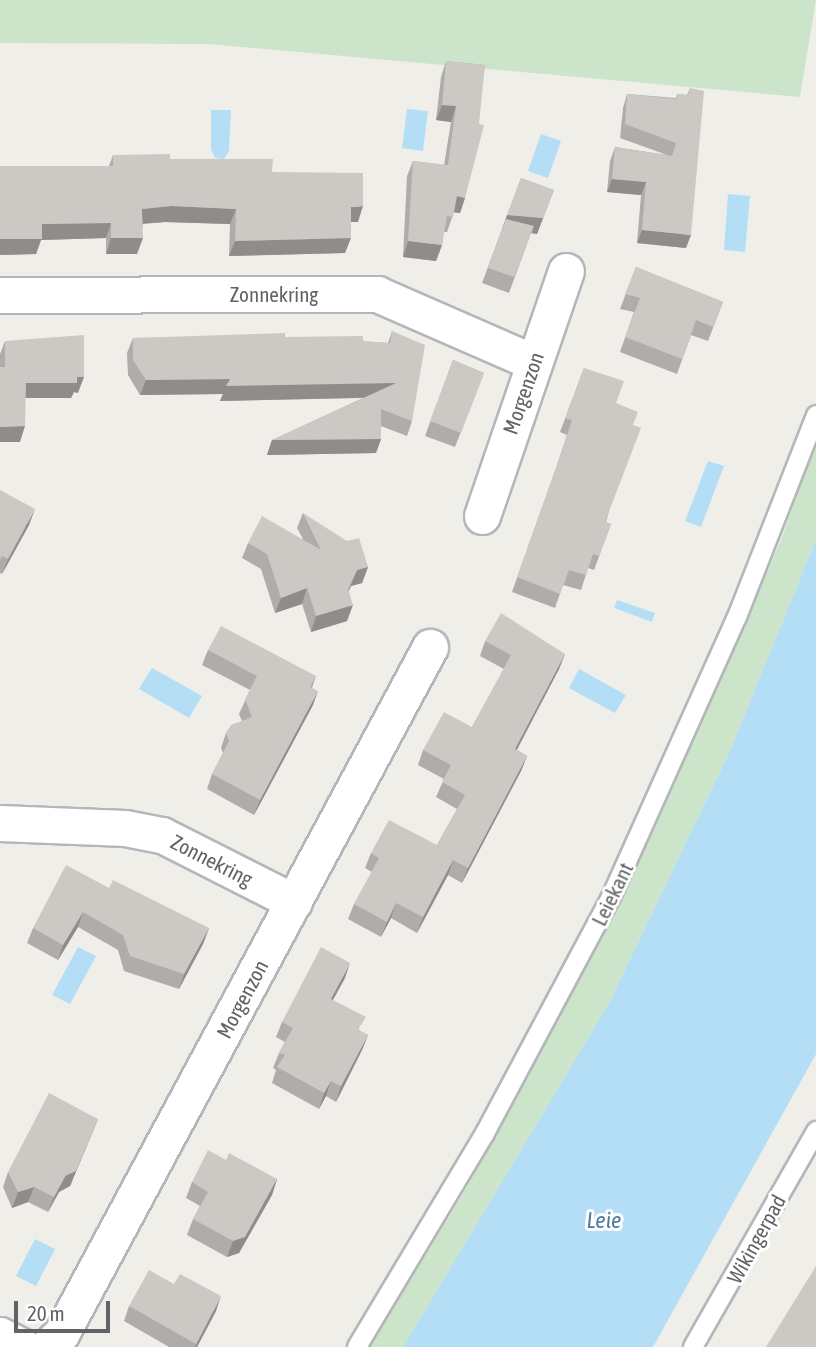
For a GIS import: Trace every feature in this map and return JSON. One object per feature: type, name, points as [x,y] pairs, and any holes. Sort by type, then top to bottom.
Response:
[{"type":"street","name":"Morgenzon","points":[[482,516],[566,271]]},
{"type":"street","name":"Zonnekring","points":[[0,295],[377,294],[533,362]]},
{"type":"street","name":"Morgenzon","points":[[47,1347],[61,1334],[430,647]]},
{"type":"street","name":"Zonnekring","points":[[0,823],[125,828],[162,835],[294,902]]},
{"type":"street","points":[[0,1335],[24,1347]]},
{"type":"lane","name":"Leiekant","points":[[357,1347],[485,1133],[611,897],[737,617],[816,415]]},
{"type":"lane","name":"Wikingerpad","points":[[693,1347],[816,1131]]},
{"type":"green space","points":[[0,0],[816,0],[800,97],[208,44],[0,43]]},
{"type":"green space","points":[[816,441],[816,540],[729,753],[609,1003],[403,1347],[370,1347],[467,1187],[632,875],[781,540]]},
{"type":"water","points":[[407,109],[428,111],[423,151],[402,148]]},
{"type":"water","points":[[211,110],[231,110],[229,151],[224,159],[215,158],[211,149]]},
{"type":"water","points":[[541,134],[561,141],[548,178],[528,171]]},
{"type":"water","points":[[728,194],[750,196],[745,252],[724,250]]},
{"type":"water","points":[[708,461],[724,466],[701,527],[685,521]]},
{"type":"water","name":"Leie","points":[[816,540],[816,1054],[653,1347],[403,1347],[609,1003],[729,753]]},
{"type":"water","points":[[617,600],[655,613],[652,622],[614,608]]},
{"type":"water","points":[[152,668],[202,696],[189,718],[139,689]]},
{"type":"water","points":[[579,669],[626,695],[615,713],[569,688]]},
{"type":"water","points":[[78,947],[96,956],[70,1004],[52,995]]},
{"type":"water","points":[[35,1239],[55,1249],[36,1286],[16,1276]]},
{"type":"building","points":[[446,61],[485,65],[479,124],[484,125],[465,198],[457,196],[453,217],[447,216],[442,245],[408,241],[413,161],[448,165],[456,106],[442,105]]},
{"type":"building","points":[[690,88],[704,91],[691,235],[642,230],[646,182],[612,179],[615,147],[672,156],[676,143],[625,124],[627,94],[677,99],[677,94],[688,95]]},
{"type":"building","points":[[170,154],[170,159],[273,159],[272,172],[363,173],[363,206],[351,207],[351,238],[235,241],[236,209],[171,206],[142,209],[143,238],[111,238],[111,223],[42,224],[42,239],[0,239],[0,166],[113,166],[113,155]]},
{"type":"building","points":[[521,178],[554,190],[543,218],[507,215]]},
{"type":"building","points":[[506,219],[534,226],[514,277],[488,268]]},
{"type":"building","points":[[636,267],[723,302],[713,327],[696,320],[682,359],[625,337],[640,298],[625,294]]},
{"type":"building","points":[[392,331],[425,345],[412,421],[381,409],[381,439],[272,440],[396,383],[226,386],[230,379],[146,380],[133,360],[133,338],[285,333],[285,337],[363,336],[363,341],[390,343]]},
{"type":"building","points":[[84,335],[84,377],[77,377],[77,383],[26,383],[25,426],[0,427],[0,367],[5,367],[5,341]]},
{"type":"building","points":[[453,360],[484,373],[461,433],[430,421]]},
{"type":"building","points":[[584,368],[624,381],[616,403],[638,412],[633,425],[641,428],[605,522],[611,524],[599,556],[593,554],[586,575],[569,570],[560,594],[517,577],[572,420],[565,418]]},
{"type":"building","points":[[0,490],[35,509],[8,559],[2,556],[0,560]]},
{"type":"building","points":[[303,513],[347,541],[359,538],[368,567],[357,570],[348,589],[353,605],[316,616],[307,588],[281,598],[267,554],[248,543],[262,516],[321,550]]},
{"type":"building","points":[[501,613],[565,654],[515,749],[527,756],[468,868],[453,860],[423,917],[396,903],[387,922],[354,904],[379,858],[371,853],[389,820],[437,845],[465,795],[442,782],[451,765],[423,750],[444,712],[472,727],[511,655],[485,641]]},
{"type":"building","points":[[221,626],[316,676],[310,687],[318,691],[260,800],[212,774],[229,741],[226,733],[231,725],[252,717],[245,699],[257,676],[208,650]]},
{"type":"building","points":[[66,865],[109,888],[113,880],[209,928],[184,974],[130,956],[123,935],[83,912],[63,945],[33,928]]},
{"type":"building","points":[[321,947],[350,963],[331,999],[366,1017],[358,1030],[368,1035],[341,1086],[331,1081],[324,1093],[277,1067],[285,1055],[279,1053],[293,1028],[282,1022]]},
{"type":"building","points":[[49,1093],[98,1119],[76,1171],[65,1176],[54,1197],[34,1187],[18,1192],[8,1172]]},
{"type":"building","points":[[208,1150],[226,1160],[229,1153],[277,1179],[245,1237],[233,1241],[193,1219],[208,1192],[192,1182]]},
{"type":"building","points":[[816,1266],[816,1347],[766,1347]]},
{"type":"building","points":[[149,1270],[174,1284],[180,1274],[221,1296],[196,1344],[129,1306]]}]
